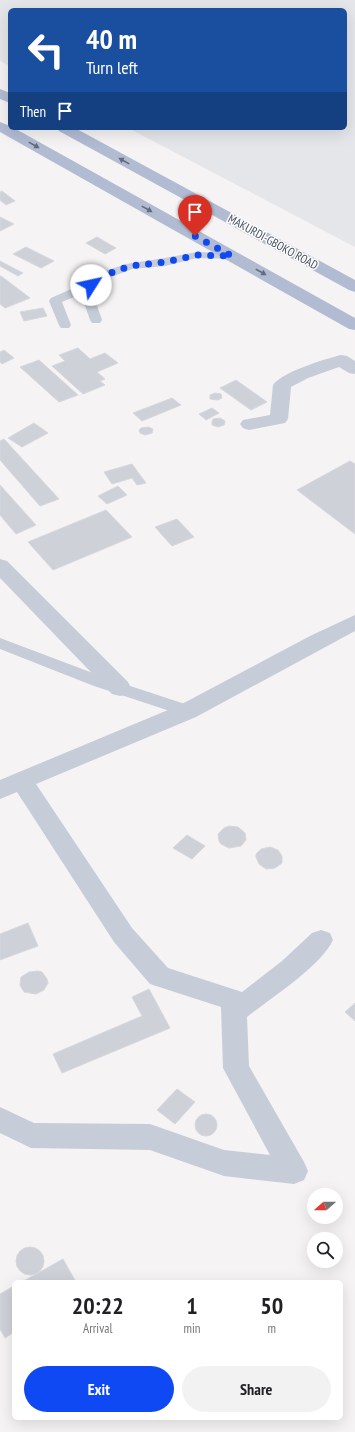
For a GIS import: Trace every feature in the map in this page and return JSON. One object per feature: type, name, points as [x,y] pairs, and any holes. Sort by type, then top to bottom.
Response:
[{"type":"main road","points":[[1,128],[355,325]]},
{"type":"main road","name":"MAKURDI-GBOKO ROAD","points":[[68,130],[355,287]]},
{"type":"street","points":[[249,424],[279,419],[282,385],[302,374],[341,360],[355,369]]},
{"type":"street","points":[[0,566],[120,688]]},
{"type":"street","points":[[0,1119],[31,1135],[150,1137],[224,1163],[294,1170],[236,1068],[234,1000],[159,976],[123,935],[11,786],[188,711],[355,622]]},
{"type":"street","points":[[234,1012],[291,969],[321,940]]},
{"type":"lane","points":[[96,320],[86,292],[97,278],[130,266],[165,262],[197,255],[232,256]]},
{"type":"lane","points":[[65,325],[55,301],[91,285]]},
{"type":"lane","points":[[0,643],[120,688],[188,711]]},
{"type":"shaded area","points":[[0,0],[355,0],[355,247],[132,130],[347,130],[347,8],[8,8],[8,65],[0,61]]},
{"type":"building","points":[[2,191],[15,201],[6,205],[0,200],[0,192]]},
{"type":"building","points":[[0,217],[14,224],[0,231]]},
{"type":"building","points":[[97,237],[116,248],[105,254],[86,243]]},
{"type":"building","points":[[26,247],[54,261],[41,268],[13,254]]},
{"type":"building","points":[[0,261],[23,273],[18,276],[0,266]]},
{"type":"building","points":[[79,272],[85,273],[88,276],[83,279],[78,278],[76,275]]},
{"type":"building","points":[[0,276],[30,298],[5,308],[0,304]]},
{"type":"building","points":[[43,308],[47,316],[24,321],[20,312]]},
{"type":"building","points":[[78,348],[90,359],[105,353],[118,363],[97,372],[105,379],[100,381],[105,385],[83,394],[52,366],[65,361],[59,355]]},
{"type":"building","points":[[4,350],[14,358],[2,364],[0,362],[0,352]]},
{"type":"building","points":[[39,360],[78,395],[59,402],[20,367]]},
{"type":"building","points":[[236,380],[267,402],[251,410],[220,388]]},
{"type":"building","points":[[215,393],[221,394],[222,398],[218,400],[210,399],[210,395]]},
{"type":"building","points":[[172,398],[181,405],[142,421],[133,413]]},
{"type":"building","points":[[212,408],[219,413],[206,420],[199,414]]},
{"type":"building","points":[[220,418],[225,421],[224,425],[218,427],[212,425],[213,419]]},
{"type":"building","points":[[34,423],[48,433],[22,447],[8,438]]},
{"type":"building","points":[[148,427],[153,429],[152,433],[145,435],[140,433],[139,430],[141,428]]},
{"type":"building","points":[[4,439],[59,499],[40,506],[0,460],[0,441]]},
{"type":"building","points":[[350,461],[355,464],[355,534],[297,490]]},
{"type":"building","points":[[132,464],[146,483],[137,485],[132,478],[112,484],[104,472]]},
{"type":"building","points":[[0,485],[36,525],[16,534],[0,515]]},
{"type":"building","points":[[118,486],[127,495],[107,504],[98,496]]},
{"type":"building","points":[[106,510],[132,537],[53,570],[28,542]]},
{"type":"building","points":[[177,519],[194,537],[172,546],[155,527]]},
{"type":"building","points":[[229,826],[238,827],[245,833],[246,840],[241,846],[229,848],[221,844],[219,841],[218,834],[224,828]]},
{"type":"building","points":[[187,835],[205,846],[192,859],[173,848]]},
{"type":"building","points":[[270,847],[278,850],[282,856],[282,863],[275,868],[266,869],[259,864],[256,854],[261,849]]},
{"type":"building","points":[[28,923],[38,946],[0,960],[0,934]]},
{"type":"building","points":[[29,972],[42,972],[47,979],[48,983],[44,990],[36,994],[24,992],[20,985],[21,977]]},
{"type":"building","points":[[149,989],[170,1028],[62,1073],[53,1054],[142,1016],[132,997]]},
{"type":"building","points":[[355,1003],[355,1021],[345,1012]]},
{"type":"building","points":[[177,1089],[195,1102],[175,1124],[157,1110]]},
{"type":"building","points":[[206,1114],[214,1117],[217,1125],[214,1133],[206,1136],[198,1133],[195,1125],[198,1117]]},
{"type":"building","points":[[30,1247],[40,1251],[44,1261],[40,1271],[30,1275],[20,1271],[16,1261],[20,1251]]},
{"type":"building","points":[[63,1259],[75,1280],[26,1280]]},
{"type":"building","points":[[12,1287],[12,1333],[5,1338],[0,1329],[0,1294]]},
{"type":"route","points":[[91,285],[97,278],[130,266],[165,262],[197,255],[232,256],[195,236]]}]
